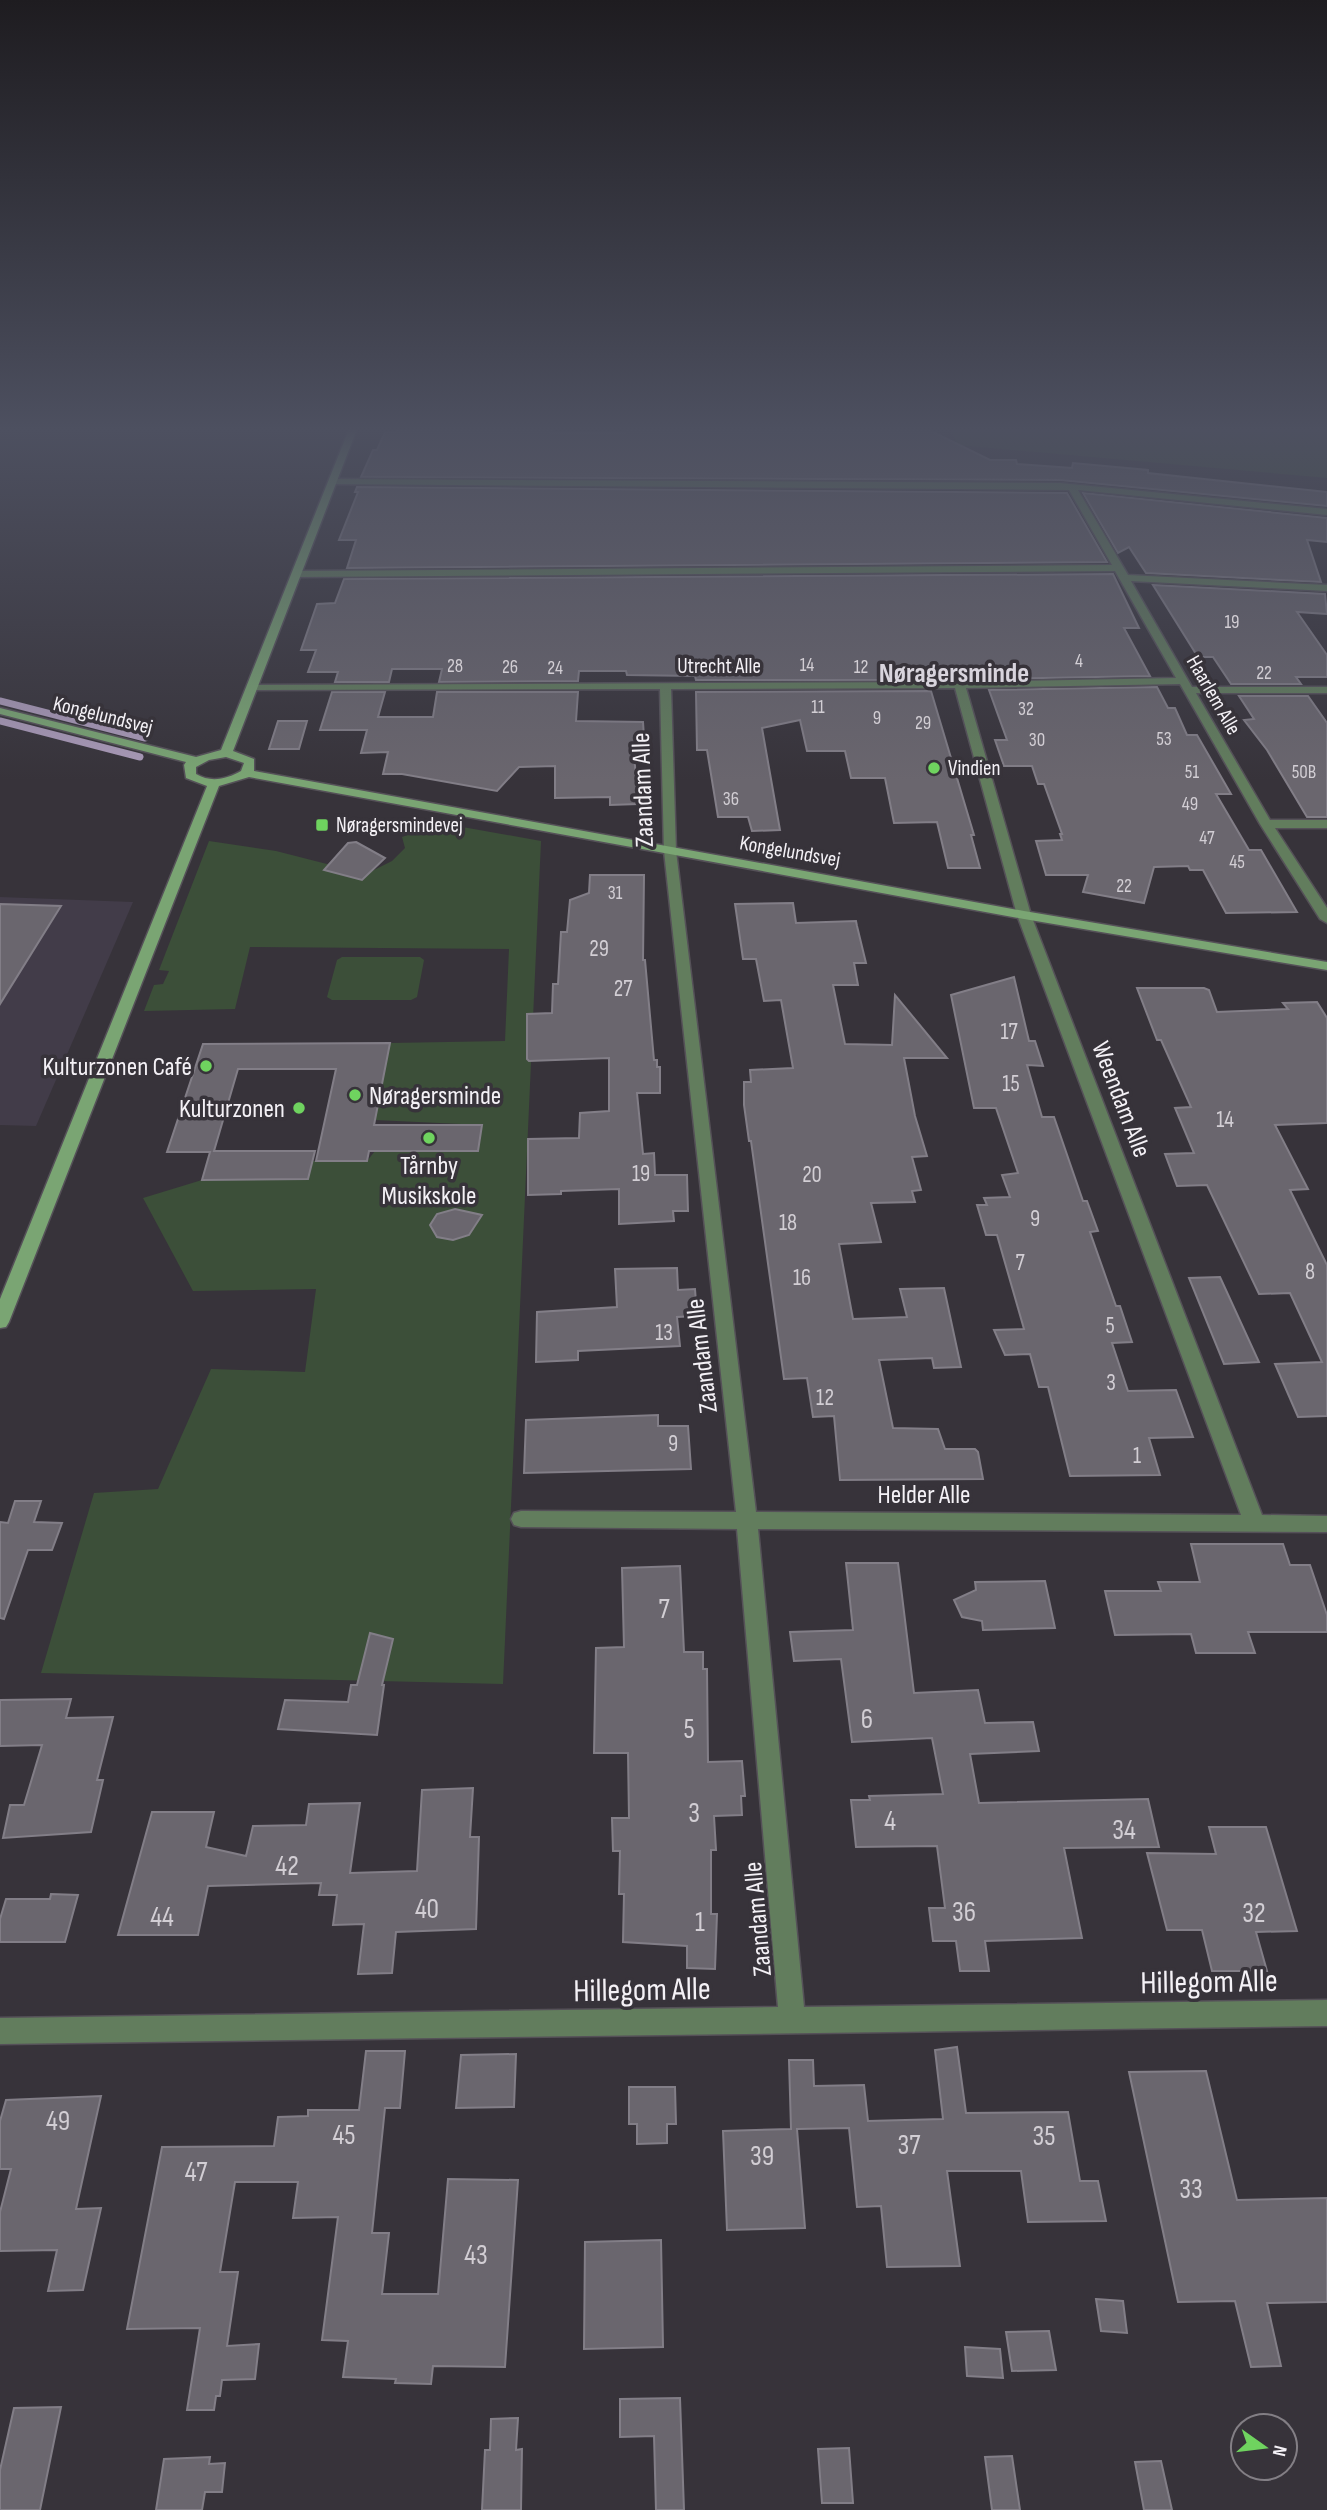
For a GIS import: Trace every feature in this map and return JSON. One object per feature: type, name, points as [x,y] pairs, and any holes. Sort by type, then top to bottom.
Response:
[{"type":"street","points":[[226,754],[310,546]]},
{"type":"street","name":"Haarlem Alle","points":[[1106,546],[1266,824],[1327,919]]},
{"type":"street","points":[[299,574],[1121,573],[1327,588]]},
{"type":"street","name":"Zaandam Alle","points":[[665,685],[670,851],[747,1520],[792,2020]]},
{"type":"street","name":"Utrecht Alle","points":[[254,687],[960,685],[1327,690]]},
{"type":"street","name":"Weendam Alle","points":[[960,685],[1024,915],[1255,1524]]},
{"type":"street","name":"Kongelundsvej","points":[[0,711],[196,761]]},
{"type":"street","points":[[226,754],[237,755],[250,762],[247,773],[215,783],[195,779],[190,775],[190,765],[196,761],[226,754]]},
{"type":"street","name":"Kongelundsvej","points":[[247,773],[1024,915],[1327,966]]},
{"type":"street","points":[[0,1322],[215,783]]},
{"type":"street","points":[[1266,824],[1327,824]]},
{"type":"street","name":"Helder Alle","points":[[521,1519],[1327,1524]]},
{"type":"street","name":"Hillegom Alle","points":[[0,2031],[1327,2013]]},
{"type":"shaded area","points":[[0,897],[133,902],[36,1126],[0,1125]]},
{"type":"green space","points":[[440,823],[541,841],[503,1684],[41,1673],[94,1493],[158,1489],[211,1369],[305,1372],[316,1289],[193,1291],[143,1198],[202,1180],[308,1179],[312,1161],[367,1161],[375,1151],[478,1151],[482,1125],[375,1120],[390,1043],[505,1041],[509,949],[250,947],[235,1009],[144,1011],[154,985],[163,984],[169,971],[159,970],[209,841],[276,851],[366,874],[392,861],[405,848],[402,837]]},
{"type":"green space","points":[[342,957],[420,957],[424,960],[417,997],[411,1000],[332,1000],[327,997],[337,960]]},
{"type":"building","points":[[354,546],[1098,546],[1107,562],[347,568]]},
{"type":"building","points":[[1114,546],[1309,546],[1321,582],[1146,573],[1129,547],[1118,553]]},
{"type":"building","points":[[1113,574],[1139,628],[1124,628],[1150,676],[985,679],[983,674],[926,675],[927,680],[696,680],[695,676],[579,671],[578,681],[439,682],[442,669],[392,669],[389,682],[335,682],[338,672],[308,672],[316,650],[301,650],[317,604],[335,603],[344,579]]},
{"type":"building","points":[[1153,585],[1325,594],[1327,614],[1297,612],[1327,655],[1327,677],[1296,677],[1301,684],[1231,684],[1213,657],[1196,654]]},
{"type":"building","points":[[1157,687],[1168,708],[1175,708],[1187,735],[1197,735],[1231,794],[1216,794],[1249,850],[1261,850],[1297,912],[1226,913],[1203,870],[1190,870],[1188,866],[1154,867],[1144,903],[1083,892],[1088,875],[1046,875],[1036,841],[1062,840],[1062,834],[1044,784],[1038,784],[1032,766],[1004,766],[995,740],[1007,740],[989,690]]},
{"type":"building","points":[[931,691],[974,835],[971,835],[980,868],[948,868],[937,822],[894,823],[885,778],[851,778],[845,751],[807,751],[800,720],[762,728],[780,830],[752,831],[748,817],[718,817],[707,750],[697,750],[696,692]]},
{"type":"building","points":[[332,692],[385,692],[378,717],[433,717],[437,692],[578,692],[576,721],[643,722],[645,753],[634,753],[638,804],[610,805],[610,797],[555,798],[555,766],[519,767],[497,791],[402,774],[383,774],[388,752],[361,753],[367,730],[320,730]]},
{"type":"building","points":[[1239,696],[1308,696],[1327,723],[1327,817],[1307,817],[1267,750],[1244,720],[1254,719]]},
{"type":"building","points":[[278,721],[307,721],[299,749],[269,749]]},
{"type":"building","points":[[356,842],[385,858],[362,880],[324,870],[348,843]]},
{"type":"building","points":[[590,875],[644,875],[643,960],[654,1060],[657,1060],[657,1067],[660,1067],[660,1093],[637,1093],[643,1154],[654,1153],[655,1175],[687,1175],[688,1211],[673,1211],[674,1221],[619,1224],[619,1189],[528,1195],[528,1139],[579,1138],[580,1113],[609,1111],[609,1058],[527,1059],[527,1014],[552,1013],[553,984],[558,984],[561,932],[567,932],[570,900],[589,893]]},
{"type":"building","points":[[793,903],[796,923],[856,921],[866,963],[854,963],[858,985],[833,985],[845,1044],[892,1045],[895,995],[947,1058],[904,1058],[915,1116],[927,1156],[912,1157],[921,1190],[912,1191],[915,1202],[871,1203],[881,1242],[839,1244],[853,1319],[907,1317],[900,1289],[944,1288],[961,1367],[934,1368],[932,1358],[879,1360],[893,1428],[938,1429],[945,1449],[975,1449],[978,1452],[983,1479],[840,1480],[834,1416],[813,1417],[807,1378],[784,1379],[744,1105],[744,1082],[751,1082],[750,1070],[793,1068],[781,1000],[764,1001],[756,959],[743,959],[735,904]]},
{"type":"building","points":[[0,904],[61,906],[0,1004]]},
{"type":"building","points":[[1014,977],[1029,1041],[1035,1041],[1043,1066],[1027,1065],[1042,1117],[1054,1117],[1083,1201],[1087,1201],[1098,1231],[1090,1232],[1116,1306],[1120,1306],[1132,1342],[1112,1343],[1128,1391],[1176,1390],[1193,1437],[1149,1438],[1160,1475],[1070,1476],[1048,1387],[1039,1387],[1030,1354],[1005,1355],[994,1330],[1024,1329],[997,1235],[986,1235],[977,1205],[987,1205],[984,1198],[1010,1197],[1002,1175],[1018,1173],[996,1108],[974,1108],[951,995]]},
{"type":"building","points":[[1137,988],[1204,988],[1209,990],[1217,1012],[1288,1009],[1283,1003],[1317,1002],[1327,1018],[1327,1123],[1275,1125],[1308,1189],[1290,1190],[1327,1265],[1327,1416],[1298,1417],[1275,1364],[1322,1362],[1290,1293],[1259,1294],[1207,1185],[1177,1186],[1165,1154],[1194,1153],[1175,1108],[1191,1107],[1161,1040],[1157,1040]]},
{"type":"building","name":"Nøragersminde","points":[[390,1043],[374,1125],[482,1125],[478,1151],[369,1151],[367,1161],[316,1161],[336,1069],[238,1069],[214,1151],[315,1151],[308,1179],[202,1180],[210,1152],[167,1152],[203,1044]]},
{"type":"building","points":[[455,1209],[482,1215],[469,1235],[453,1240],[437,1237],[430,1225],[437,1214]]},
{"type":"building","points":[[677,1268],[678,1290],[695,1289],[697,1316],[677,1317],[680,1346],[578,1351],[578,1360],[536,1362],[537,1312],[617,1307],[615,1269]]},
{"type":"building","points":[[1220,1277],[1259,1362],[1224,1364],[1189,1278]]},
{"type":"building","points":[[658,1415],[658,1426],[688,1426],[691,1469],[524,1473],[526,1420]]},
{"type":"building","points":[[15,1501],[41,1501],[34,1522],[62,1523],[52,1550],[28,1550],[4,1619],[0,1618],[0,1522],[8,1523]]},
{"type":"building","points":[[1191,1544],[1283,1544],[1290,1565],[1310,1565],[1327,1615],[1327,1632],[1248,1632],[1255,1653],[1196,1653],[1191,1634],[1115,1635],[1105,1591],[1161,1591],[1158,1582],[1200,1582]]},
{"type":"building","points":[[846,1563],[898,1563],[914,1693],[978,1690],[985,1723],[1033,1722],[1039,1751],[970,1754],[979,1803],[1148,1799],[1159,1847],[1064,1848],[1082,1938],[985,1941],[989,1971],[960,1971],[956,1941],[933,1941],[929,1908],[945,1908],[937,1846],[856,1847],[851,1800],[870,1800],[869,1796],[943,1794],[932,1738],[852,1742],[841,1659],[794,1661],[790,1632],[853,1630]]},
{"type":"building","points":[[680,1566],[684,1652],[703,1652],[703,1669],[707,1669],[708,1762],[742,1761],[745,1796],[741,1796],[742,1815],[714,1816],[716,1850],[711,1850],[711,1914],[717,1914],[715,1969],[687,1968],[687,1946],[623,1942],[624,1894],[619,1894],[620,1851],[613,1851],[612,1818],[629,1818],[628,1753],[594,1753],[596,1648],[624,1647],[622,1568]]},
{"type":"building","points":[[1045,1581],[1055,1628],[983,1630],[982,1621],[962,1617],[954,1600],[976,1590],[975,1582]]},
{"type":"building","points":[[370,1633],[393,1639],[382,1685],[377,1735],[278,1729],[285,1700],[348,1702],[351,1685],[357,1685]]},
{"type":"building","points":[[71,1699],[66,1718],[113,1717],[97,1780],[103,1780],[91,1832],[3,1838],[10,1805],[24,1805],[42,1745],[0,1746],[0,1700]]},
{"type":"building","points":[[473,1788],[470,1837],[479,1837],[476,1929],[396,1932],[392,1973],[358,1974],[364,1924],[333,1925],[337,1895],[319,1895],[321,1883],[208,1886],[198,1935],[118,1935],[152,1812],[214,1812],[206,1847],[246,1856],[253,1826],[306,1825],[309,1804],[360,1803],[350,1873],[417,1871],[422,1790]]},
{"type":"building","points":[[1209,1827],[1266,1827],[1297,1931],[1256,1932],[1267,1971],[1212,1971],[1202,1930],[1167,1930],[1147,1853],[1216,1854]]},
{"type":"building","points":[[51,1894],[78,1895],[65,1942],[0,1942],[0,1919],[6,1899],[50,1899]]},
{"type":"building","points":[[957,2047],[966,2113],[1068,2112],[1080,2181],[1098,2181],[1106,2221],[1028,2222],[1021,2171],[947,2171],[960,2266],[887,2267],[881,2206],[857,2207],[849,2128],[797,2129],[805,2228],[727,2230],[723,2131],[791,2129],[789,2060],[813,2060],[814,2086],[864,2085],[868,2121],[943,2119],[935,2050]]},
{"type":"building","points":[[366,2051],[405,2051],[400,2108],[385,2108],[372,2233],[389,2233],[382,2294],[438,2294],[448,2179],[518,2180],[505,2367],[433,2366],[431,2384],[395,2383],[396,2379],[343,2377],[348,2341],[322,2340],[338,2217],[293,2218],[298,2182],[235,2182],[220,2272],[238,2272],[227,2346],[259,2344],[255,2379],[222,2380],[220,2396],[216,2396],[214,2410],[187,2410],[200,2328],[127,2329],[162,2147],[274,2146],[278,2117],[308,2116],[308,2110],[359,2110]]},
{"type":"building","points":[[516,2054],[514,2107],[456,2108],[461,2055]]},
{"type":"building","points":[[1206,2071],[1237,2200],[1327,2198],[1327,2302],[1267,2303],[1281,2366],[1251,2367],[1235,2301],[1178,2302],[1129,2072]]},
{"type":"building","points":[[629,2087],[675,2087],[676,2124],[667,2124],[667,2143],[637,2144],[637,2124],[629,2124]]},
{"type":"building","points":[[101,2096],[76,2209],[101,2208],[83,2290],[48,2291],[57,2250],[0,2251],[0,2212],[11,2169],[0,2169],[0,2121],[6,2100]]},
{"type":"building","points":[[661,2240],[663,2347],[584,2349],[585,2242]]},
{"type":"building","points":[[1096,2299],[1123,2301],[1127,2333],[1101,2331]]},
{"type":"building","points":[[1049,2331],[1056,2370],[1012,2371],[1006,2332]]},
{"type":"building","points":[[965,2347],[1000,2349],[1003,2378],[967,2376]]},
{"type":"building","points":[[680,2398],[684,2510],[656,2510],[654,2436],[620,2437],[620,2399]]},
{"type":"building","points":[[61,2407],[40,2510],[0,2510],[0,2470],[14,2408]]},
{"type":"building","points":[[518,2418],[516,2450],[522,2449],[521,2510],[482,2510],[485,2450],[490,2450],[491,2419]]},
{"type":"building","points":[[849,2448],[853,2503],[822,2503],[818,2449]]},
{"type":"building","points":[[1012,2456],[1020,2510],[992,2510],[985,2457]]},
{"type":"building","points":[[210,2457],[209,2464],[225,2463],[222,2492],[205,2492],[202,2510],[156,2510],[164,2459]]},
{"type":"building","points":[[1161,2461],[1172,2510],[1144,2510],[1135,2462]]},
{"type":"waterway","points":[[0,701],[145,738]]},
{"type":"waterway","points":[[0,721],[140,757]]},
{"type":"place","name":"Vindien","points":[[934,768]]},
{"type":"place","name":"Nøragersmindevej","points":[[322,825]]},
{"type":"place","name":"Kulturzonen Café","points":[[206,1066]]},
{"type":"place","name":"Nøragersminde","points":[[355,1095]]},
{"type":"place","name":"Kulturzonen","points":[[299,1108]]},
{"type":"place","name":"Tårnby Musikskole","points":[[429,1138]]},
{"type":"district","name":"Nøragersminde","points":[[954,672]]}]
